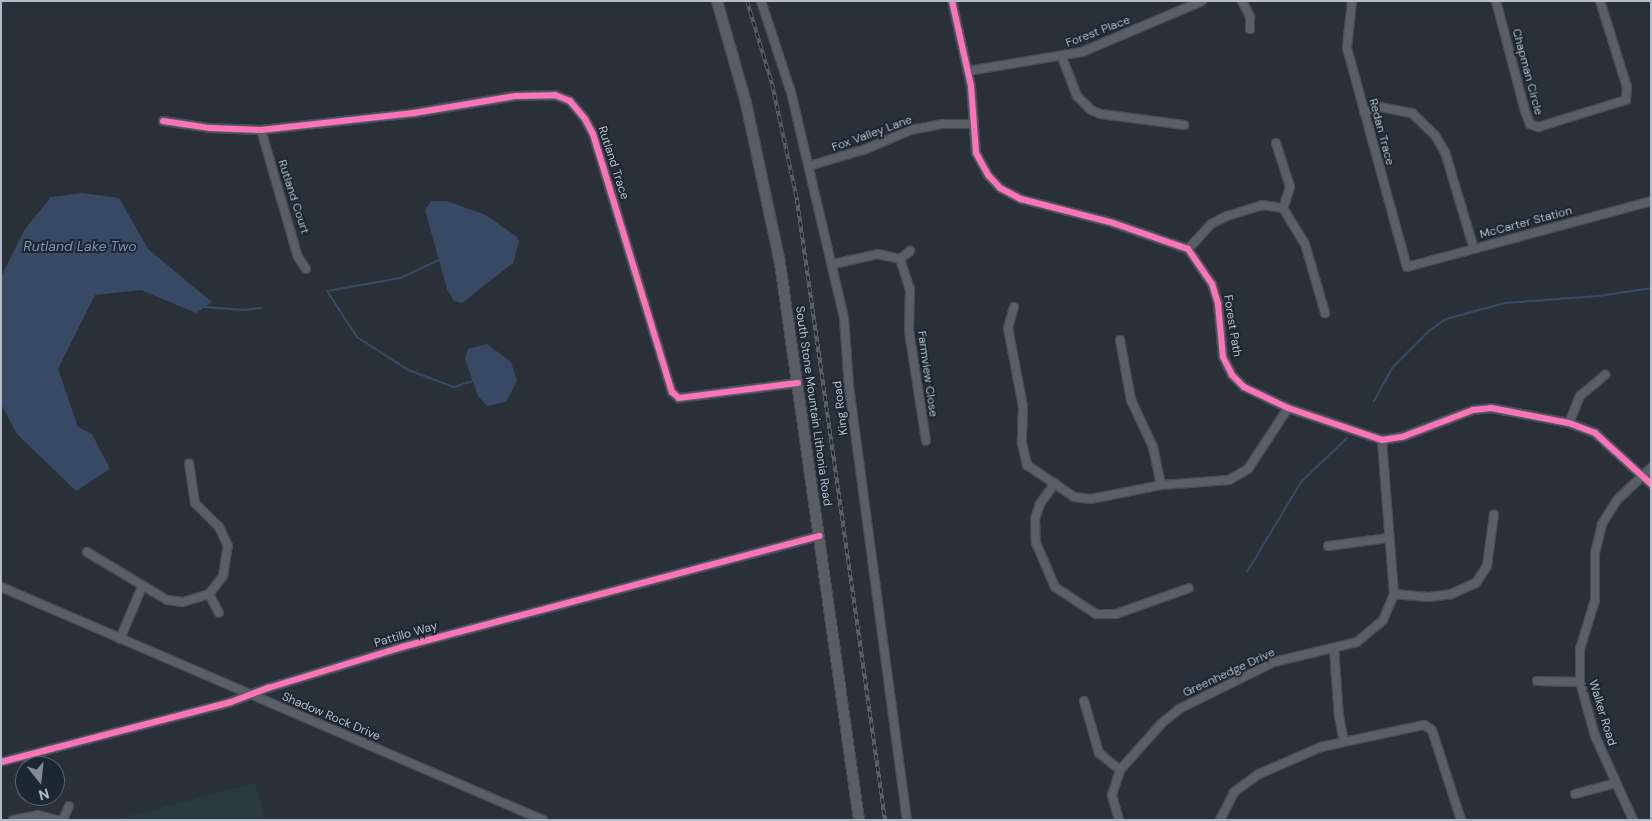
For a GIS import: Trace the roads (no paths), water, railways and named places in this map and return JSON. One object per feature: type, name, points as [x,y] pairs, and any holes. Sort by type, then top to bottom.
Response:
[{"type":"main road","name":"South Stone Mountain Lithonia Road","points":[[720,5],[746,103],[769,206],[798,383],[859,820]]},
{"type":"street","name":"King Road","points":[[761,1],[791,92],[833,264],[844,318],[849,386],[907,820]]},
{"type":"street","points":[[952,1],[968,71],[973,124],[980,162],[1000,188],[1021,199],[1113,223],[1188,249],[1211,224],[1227,216],[1262,205],[1283,208]]},
{"type":"street","name":"Forest Place","points":[[968,71],[1062,57],[1202,1]]},
{"type":"street","points":[[1242,1],[1250,17],[1250,29]]},
{"type":"street","name":"Redan Trace","points":[[1352,1],[1347,48],[1407,267]]},
{"type":"street","name":"Chapman Circle","points":[[1496,1],[1525,111],[1530,124],[1538,128],[1626,100],[1627,88],[1600,1]]},
{"type":"street","points":[[1062,57],[1077,96],[1092,110],[1101,114],[1184,125]]},
{"type":"street","name":"Rutland Trace","points":[[163,121],[210,128],[261,130],[416,113],[516,96],[555,95],[570,101],[593,134],[672,392],[679,398],[798,383]]},
{"type":"street","points":[[1364,112],[1380,107],[1412,113],[1435,135],[1445,152],[1474,249]]},
{"type":"street","name":"Fox Valley Lane","points":[[809,166],[866,149],[911,130],[942,124],[973,124]]},
{"type":"street","name":"Rutland Court","points":[[261,130],[298,257],[306,269]]},
{"type":"street","points":[[1276,143],[1290,187],[1283,208],[1305,244],[1325,313]]},
{"type":"street","name":"McCarter Station","points":[[1407,267],[1651,201]]},
{"type":"street","name":"Forest Path","points":[[1188,249],[1207,275],[1216,294],[1223,357],[1232,375],[1244,387],[1288,408],[1382,440],[1402,437],[1472,410],[1491,408],[1569,422],[1594,433],[1651,484]]},
{"type":"street","points":[[833,264],[878,254],[900,260],[910,251]]},
{"type":"street","name":"Farmview Close","points":[[900,260],[910,289],[908,332],[926,441]]},
{"type":"street","points":[[1014,306],[1008,328],[1023,407],[1022,443],[1027,465],[1074,497],[1091,499],[1161,485],[1220,483],[1239,476],[1248,469],[1269,440],[1288,408]]},
{"type":"street","points":[[1120,340],[1131,400],[1154,447],[1161,485]]},
{"type":"street","points":[[1569,422],[1580,396],[1605,375]]},
{"type":"street","name":"Greenhedge Drive","points":[[1119,820],[1112,795],[1120,770],[1162,723],[1179,709],[1274,662],[1357,642],[1371,633],[1383,620],[1394,594],[1388,538],[1382,440]]},
{"type":"street","points":[[87,552],[142,587],[175,601],[199,599],[209,594],[223,576],[228,546],[219,527],[195,503],[189,463]]},
{"type":"street","name":"Walker Road","points":[[1633,820],[1595,736],[1580,682],[1580,649],[1595,600],[1595,553],[1598,533],[1617,500],[1651,468]]},
{"type":"street","points":[[1055,483],[1040,504],[1035,518],[1036,543],[1055,587],[1096,614],[1116,614],[1189,588]]},
{"type":"street","points":[[1394,594],[1428,597],[1451,594],[1476,583],[1487,566],[1494,514]]},
{"type":"street","name":"Pattillo Way","points":[[1,762],[231,702],[250,694],[421,642],[819,536]]},
{"type":"street","points":[[1328,546],[1388,538]]},
{"type":"street","name":"Shadow Rock Drive","points":[[1,587],[543,820]]},
{"type":"street","points":[[120,639],[142,587]]},
{"type":"street","points":[[209,594],[219,613]]},
{"type":"street","points":[[1334,648],[1344,742]]},
{"type":"street","points":[[1537,681],[1580,682]]},
{"type":"street","points":[[1084,701],[1099,753],[1120,770]]},
{"type":"street","points":[[1220,820],[1234,792],[1259,774],[1321,747],[1424,725],[1432,730],[1461,820]]},
{"type":"street","points":[[1575,794],[1616,783]]},
{"type":"street","points":[[63,820],[69,806]]},
{"type":"street","points":[[13,820],[38,815],[57,820]]},
{"type":"water","name":"Rutland Lake Two","points":[[82,193],[119,198],[148,249],[212,302],[196,313],[141,290],[95,295],[58,369],[78,427],[92,434],[110,469],[76,491],[17,434],[1,404],[1,277],[25,229],[51,197]]},
{"type":"water","points":[[431,201],[446,201],[486,215],[517,237],[519,242],[513,263],[462,303],[454,301],[447,289],[425,210]]},
{"type":"water","points":[[487,344],[511,362],[517,381],[506,402],[487,406],[478,396],[465,359],[468,349]]},
{"type":"waterway","points":[[439,260],[400,278],[327,291],[357,337],[408,370],[454,387],[472,381]]},
{"type":"waterway","points":[[1374,401],[1392,368],[1430,330],[1446,319],[1505,303],[1599,296],[1651,288]]},
{"type":"waterway","points":[[204,307],[244,310],[261,308]]},
{"type":"waterway","points":[[1247,572],[1301,482],[1347,438]]},
{"type":"railway","points":[[747,1],[772,84],[797,200],[885,820]]}]
